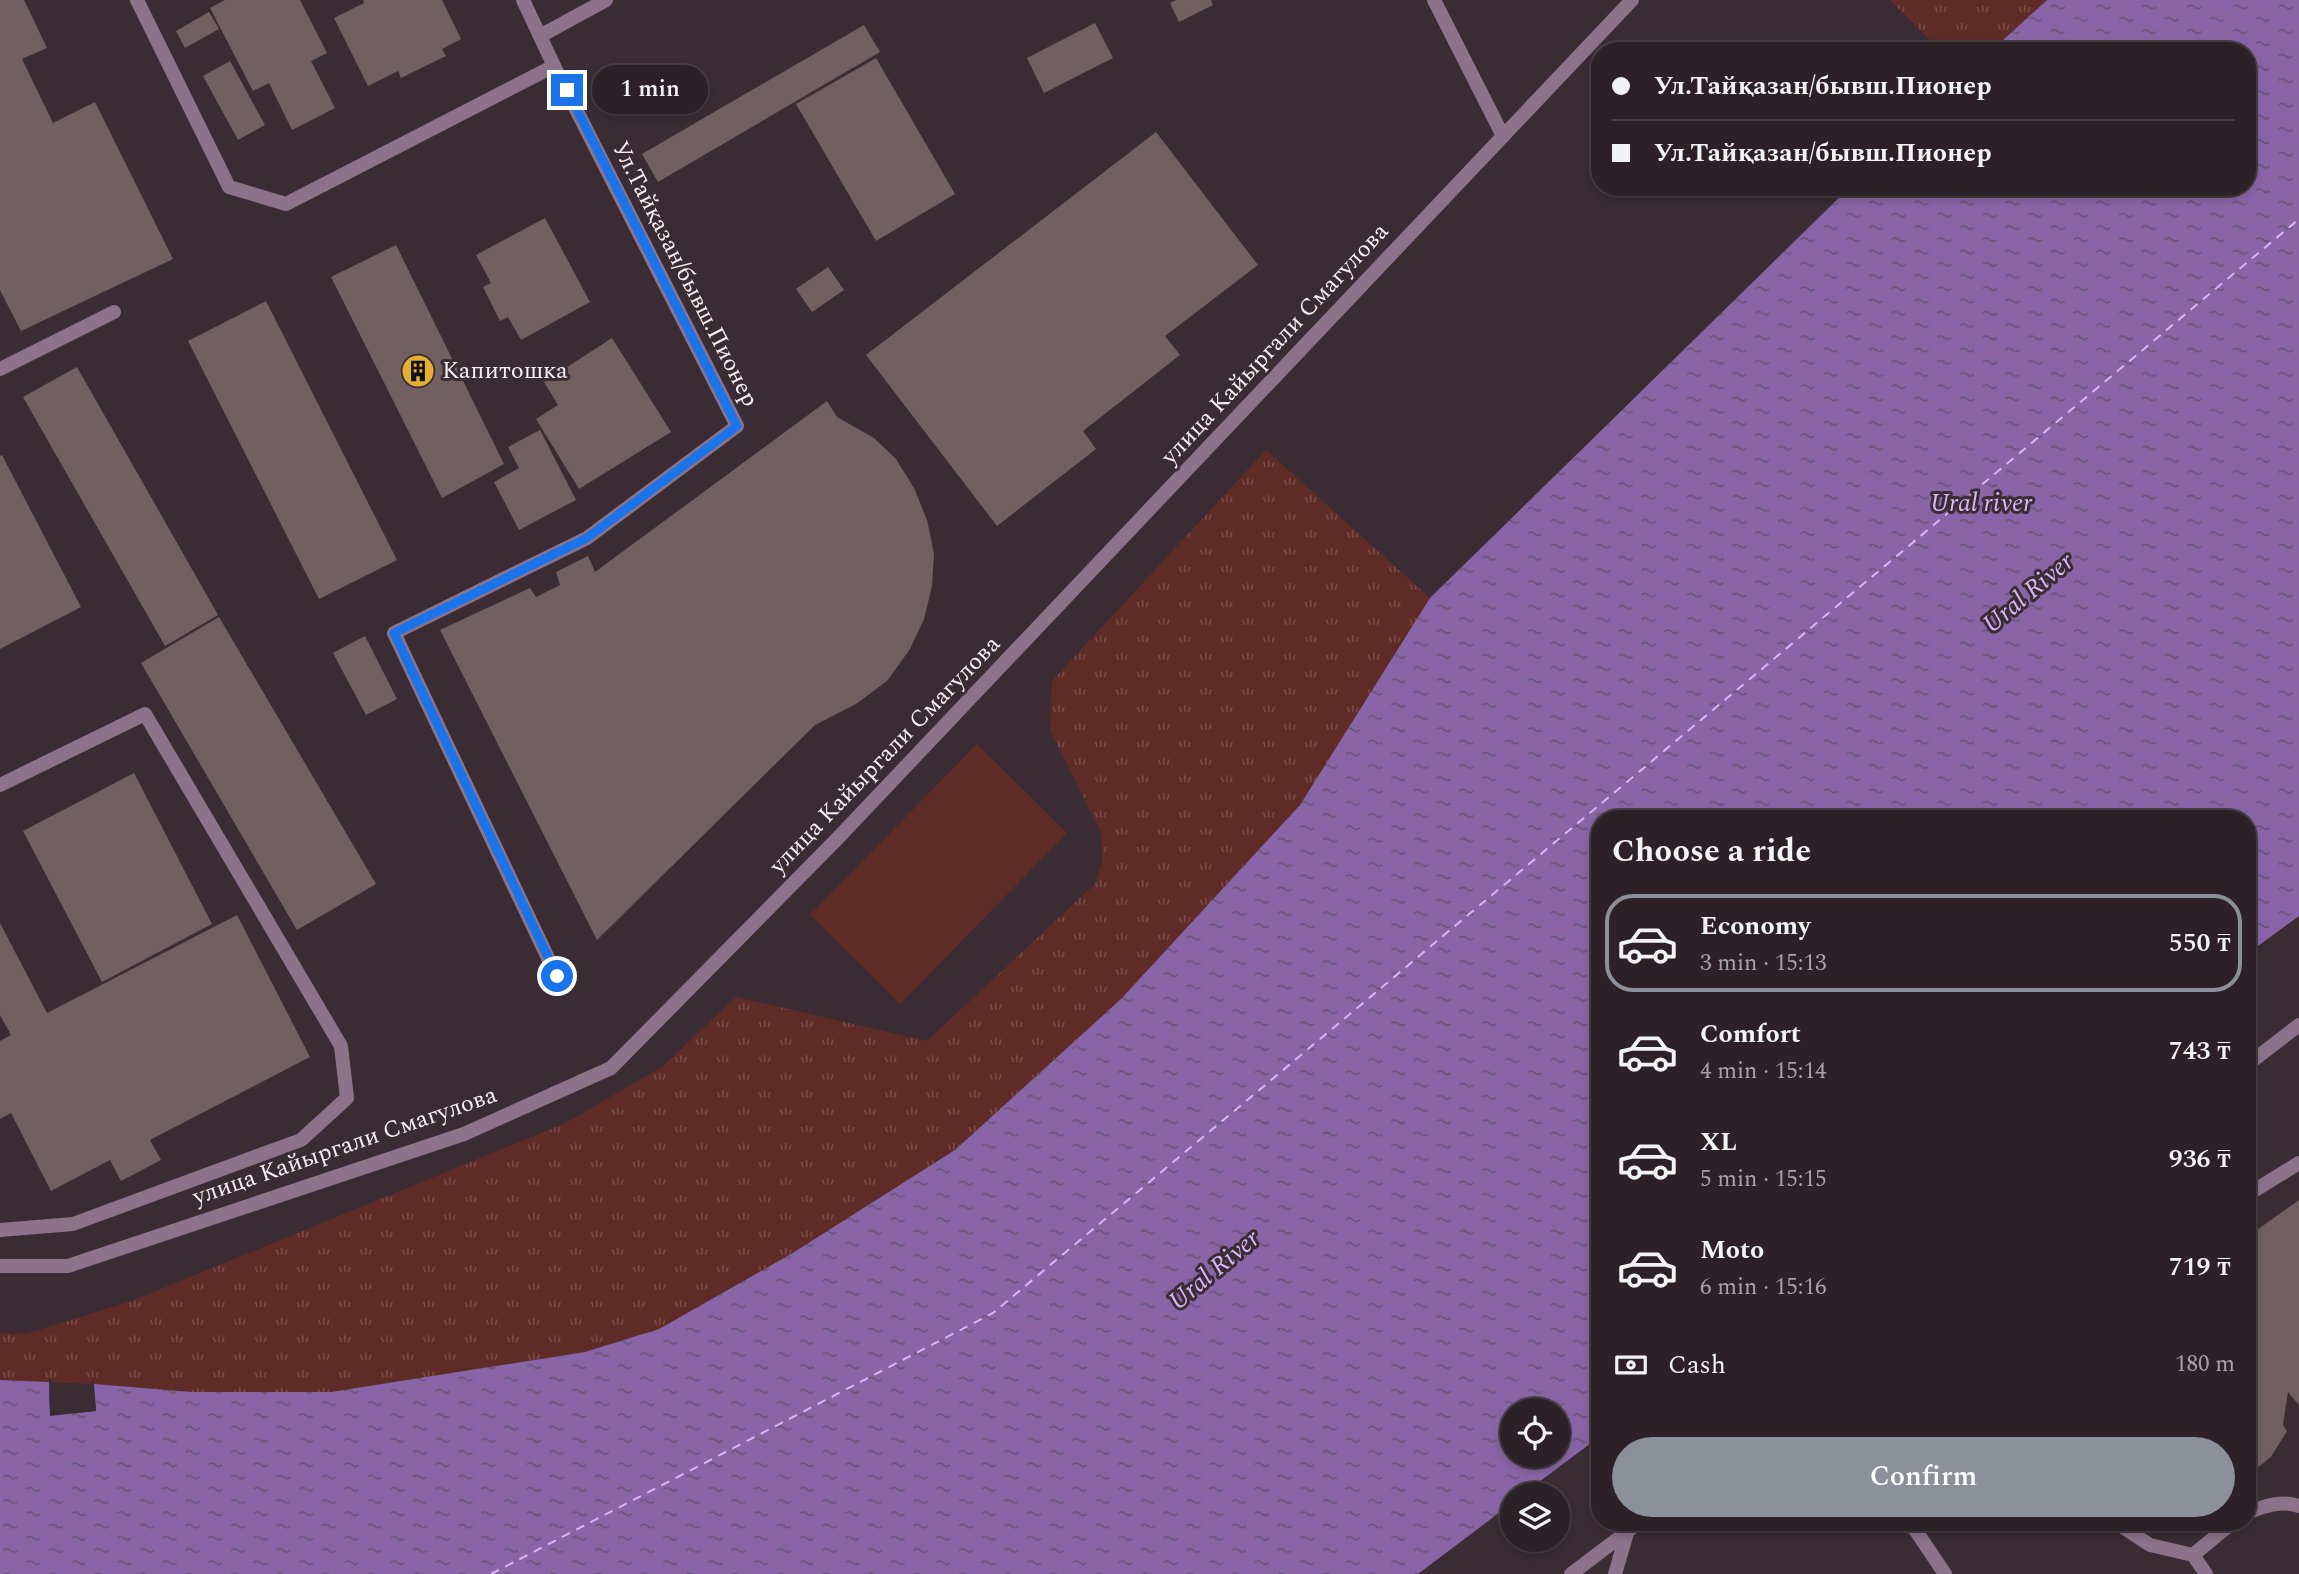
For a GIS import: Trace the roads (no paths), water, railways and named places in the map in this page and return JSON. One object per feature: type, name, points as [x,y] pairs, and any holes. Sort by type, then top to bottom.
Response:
[{"type":"street","points":[[137,0],[229,187],[286,204],[554,66],[523,0]]},
{"type":"street","points":[[540,36],[606,0]]},
{"type":"street","points":[[1434,0],[1503,136]]},
{"type":"street","name":"улица Кайыргали Смагулова","points":[[1592,42],[1632,0]]},
{"type":"street","name":"улица Кайыргали Смагулова","points":[[0,1266],[68,1266],[464,1134],[611,1068],[836,840],[1591,43]]},
{"type":"street","name":"Ул.Тайқазан/бывш.Пионер","points":[[554,66],[737,426],[587,538],[394,633],[557,976]]},
{"type":"street","points":[[2,364],[114,312]]},
{"type":"street","points":[[0,785],[145,714],[341,1046],[347,1098],[302,1140],[73,1224],[0,1230]]},
{"type":"street","points":[[2256,1058],[2299,1025]]},
{"type":"street","points":[[2256,1189],[2299,1163]]},
{"type":"street","points":[[2256,1509],[2266,1505],[2291,1503],[2299,1506]]},
{"type":"street","points":[[1916,1531],[1945,1574]]},
{"type":"street","points":[[2129,1531],[2150,1545],[2193,1555],[2206,1574]]},
{"type":"street","points":[[2193,1555],[2222,1531]]},
{"type":"street","points":[[1571,1574],[1627,1532]]},
{"type":"street","points":[[1615,1574],[1627,1532]]},
{"type":"water","name":"Ural river","points":[[2047,0],[2299,0],[2299,916],[2256,947],[2256,810],[1591,810],[1591,1443],[1570,1459],[1570,1398],[1500,1398],[1500,1468],[1558,1468],[1539,1482],[1500,1482],[1500,1512],[1418,1574],[0,1574],[0,1380],[49,1382],[50,1415],[96,1411],[94,1384],[191,1392],[331,1392],[585,1352],[659,1329],[791,1254],[955,1150],[1121,999],[1300,805],[1430,598],[1841,196],[2256,196],[2256,42],[2001,42]]},
{"type":"place","name":"Капитошка","points":[[418,371]]},
{"type":"water label","name":"Ural River","points":[[2028,593]]},
{"type":"water label","name":"Ural River","points":[[1214,1270]]}]
